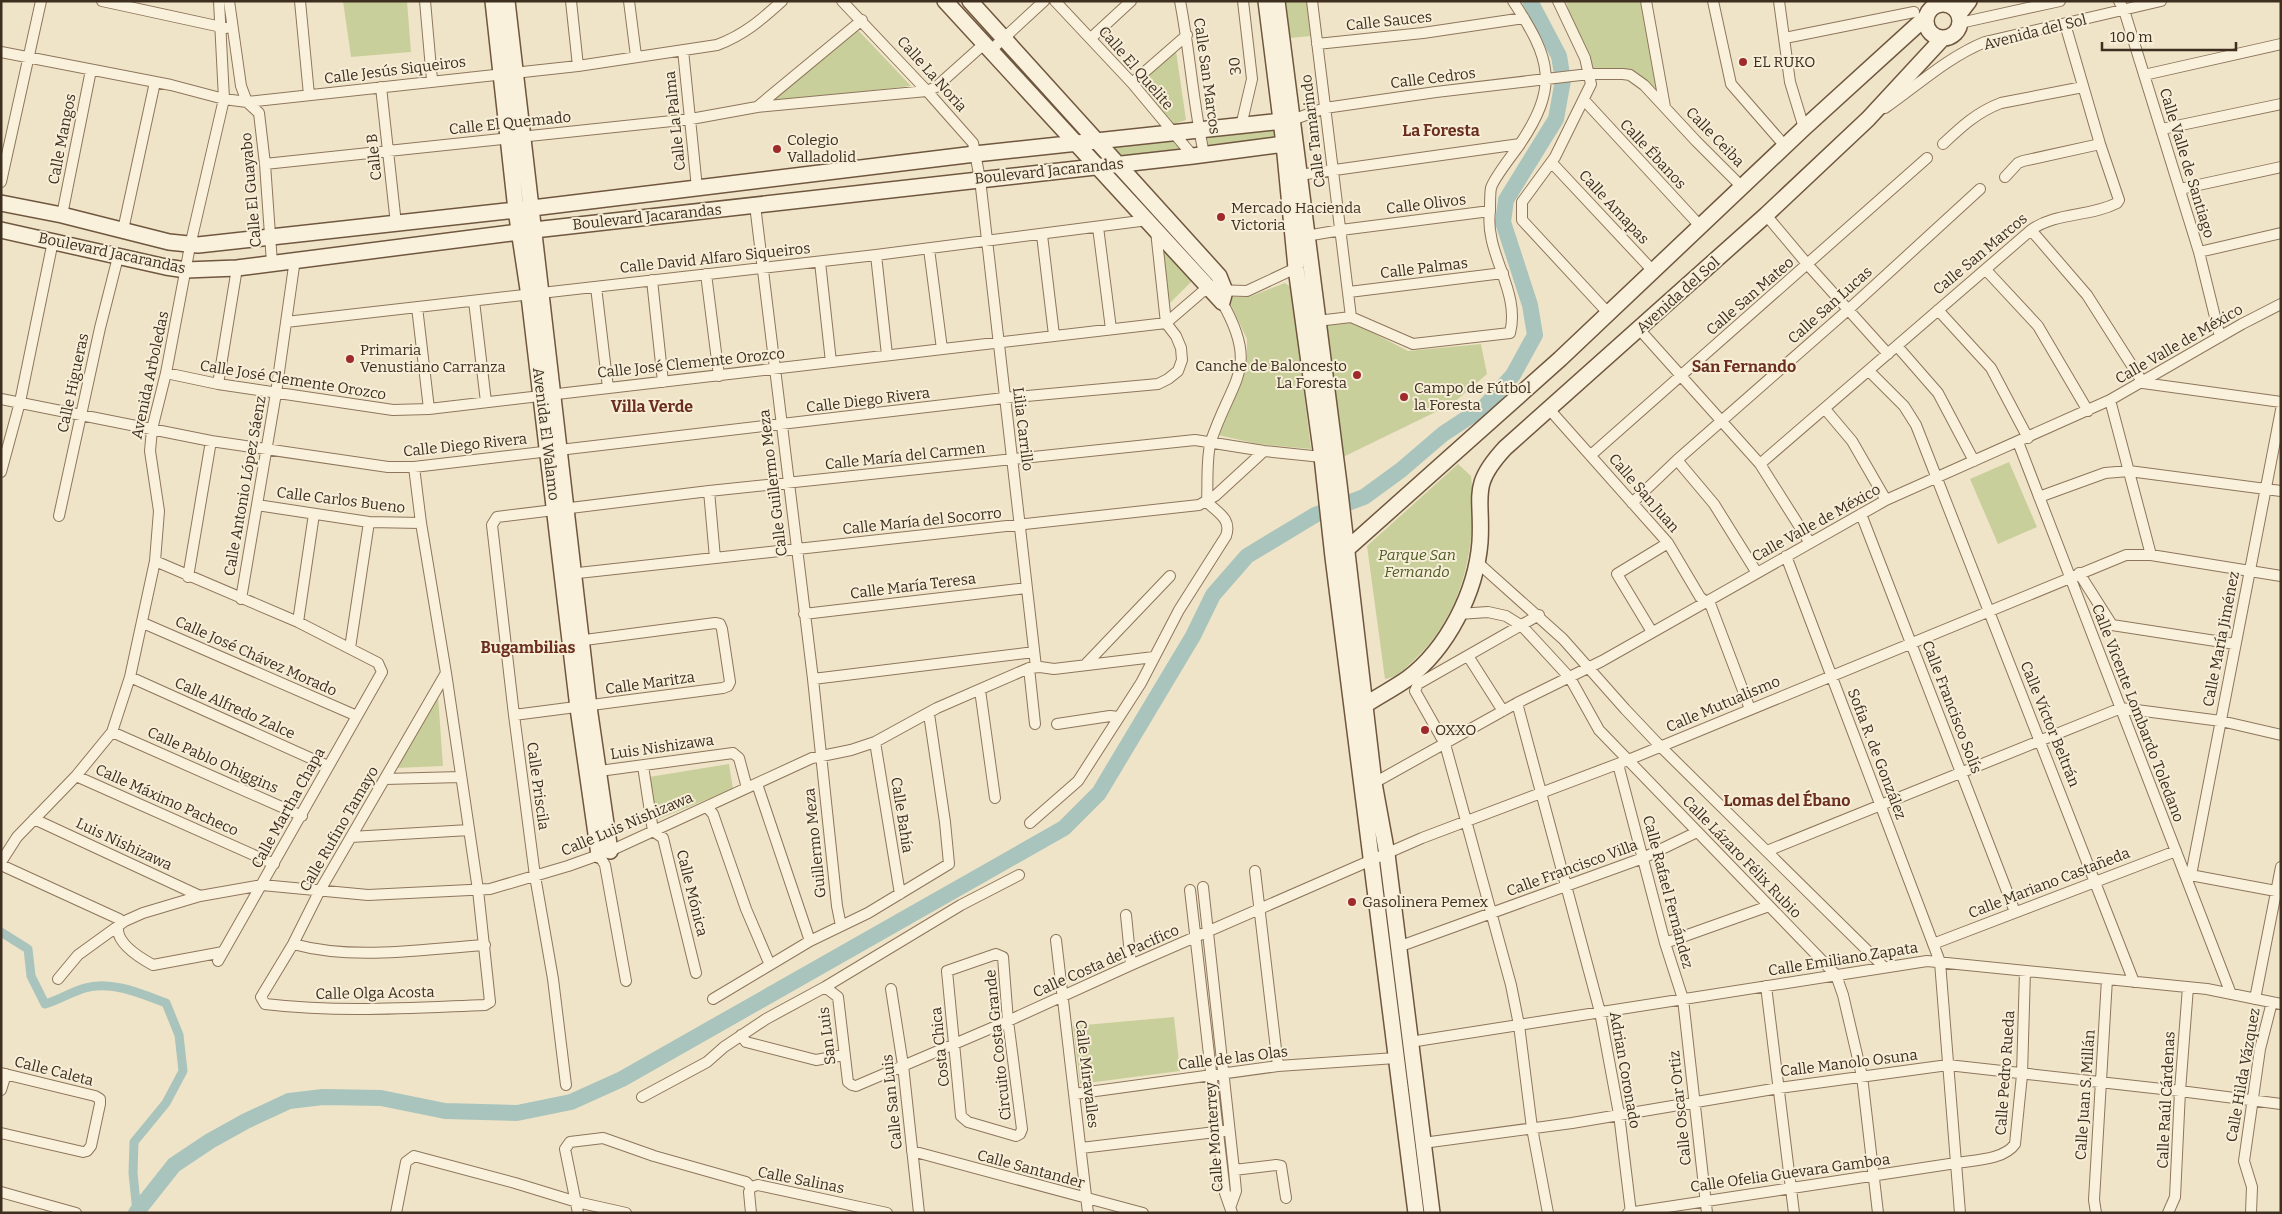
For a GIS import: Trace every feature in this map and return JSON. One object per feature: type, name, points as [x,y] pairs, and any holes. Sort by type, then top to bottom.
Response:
[{"type":"main road","name":"Avenida El Walamo","points":[[493,1],[509,72]]},
{"type":"main road","name":"Avenida El Walamo","points":[[507,1],[509,72],[524,209],[583,707],[605,857]]},
{"type":"main road","points":[[945,1],[1152,225],[1219,294]]},
{"type":"main road","points":[[970,1],[1219,276],[1219,294]]},
{"type":"main road","points":[[1266,1],[1289,142],[1296,268],[1324,484],[1337,526],[1347,549],[1374,783],[1387,854],[1432,1213]]},
{"type":"main road","points":[[1277,1],[1286,121]]},
{"type":"main road","points":[[1868,119],[1943,38],[1956,32],[1969,1]]},
{"type":"main road","points":[[1347,549],[1609,314],[1923,14],[1935,5],[1946,2],[1954,7],[1960,19]]},
{"type":"main road","points":[[1923,14],[1930,32],[1943,38]]},
{"type":"main road","name":"Avenida del Sol","points":[[1365,705],[1407,679],[1426,661],[1444,638],[1459,614],[1477,562],[1480,541],[1479,496],[1482,479],[1491,463],[1766,215],[1868,119]]},
{"type":"main road","name":"Boulevard Jacarandas","points":[[1,203],[62,215],[190,246],[524,209],[975,154],[1286,121]]},
{"type":"main road","points":[[1289,142],[1299,175],[1339,484],[1333,557],[1416,1213]]},
{"type":"main road","name":"Boulevard Jacarandas","points":[[1,230],[118,257],[186,270],[237,268],[295,259],[527,231],[1199,155],[1289,142]]},
{"type":"street","points":[[1,182],[40,1]]},
{"type":"street","points":[[102,1],[232,30]]},
{"type":"street","name":"Avenida Arboledas","points":[[1,863],[17,838],[76,776],[112,732],[130,677],[155,561],[159,511],[150,451],[152,430],[166,373],[190,246],[224,99],[219,1]]},
{"type":"street","name":"Calle El Guayabo","points":[[229,1],[238,73],[247,102],[259,113],[265,164],[272,263]]},
{"type":"street","points":[[300,1],[309,96]]},
{"type":"street","points":[[425,1],[432,80]]},
{"type":"street","points":[[571,1],[578,66]]},
{"type":"street","points":[[629,1],[636,56]]},
{"type":"street","name":"Calle Jesús Siqueiros","points":[[1,52],[155,82],[224,99],[247,102],[432,80],[578,66],[717,45],[736,38],[752,28],[782,1]]},
{"type":"street","name":"Calle La Noria","points":[[842,1],[862,20],[973,143],[980,179]]},
{"type":"street","name":"Calle El Quemado","points":[[265,164],[691,119],[757,107],[927,91],[936,87],[987,47],[1003,39],[1044,1]]},
{"type":"street","name":"Calle El Quelite","points":[[1055,1],[1132,83],[1173,132],[1199,155]]},
{"type":"street","points":[[1090,38],[1131,1]]},
{"type":"street","name":"Calle San Marcos","points":[[1180,1],[1199,131],[1199,155]]},
{"type":"street","name":"30","points":[[1241,126],[1252,79],[1243,1]]},
{"type":"street","name":"Calle Tamarindo","points":[[1312,1],[1351,317]]},
{"type":"street","points":[[1317,321],[1351,317],[1412,344],[1510,333],[1513,321],[1502,273],[1490,235],[1491,189],[1531,127],[1549,79],[1545,62],[1533,32],[1513,1]]},
{"type":"street","points":[[1558,1],[1585,58],[1585,75],[1591,84],[1552,163],[1522,202],[1522,220],[1609,314]]},
{"type":"street","name":"Calle Ceiba","points":[[1646,1],[1666,108]]},
{"type":"street","points":[[1713,1],[1731,84],[1785,146]]},
{"type":"street","points":[[1779,1],[1790,82],[1804,128]]},
{"type":"street","points":[[1912,1],[1923,14]]},
{"type":"street","name":"Avenida del Sol","points":[[1960,19],[2060,1]]},
{"type":"street","name":"Avenida del Sol","points":[[1868,119],[1967,50],[1985,42],[2065,24],[2122,6],[2161,1]]},
{"type":"street","name":"Calle Valle de Santiago","points":[[2122,6],[2199,252],[2220,336]]},
{"type":"street","points":[[1785,38],[1923,14]]},
{"type":"street","name":"Calle Sauces","points":[[1317,44],[1423,33],[1524,18]]},
{"type":"street","name":"Calle El Quemado","points":[[757,107],[862,20]]},
{"type":"street","name":"Calle San Marcos","points":[[1760,464],[2031,230],[2051,220],[2117,203],[2119,200],[2100,144],[2065,24]]},
{"type":"street","points":[[1132,83],[1186,35]]},
{"type":"street","points":[[2144,75],[2281,44]]},
{"type":"street","name":"Calle La Palma","points":[[683,50],[697,188]]},
{"type":"street","name":"Calle Mangos","points":[[62,215],[92,70]]},
{"type":"street","name":"Calle Ceiba","points":[[1585,75],[1609,73],[1630,75],[1644,85],[1742,187]]},
{"type":"street","name":"Calle Cedros","points":[[1286,121],[1326,108],[1585,75]]},
{"type":"street","points":[[123,230],[155,82]]},
{"type":"street","name":"Calle B","points":[[382,87],[396,224]]},
{"type":"street","points":[[1943,144],[1964,124],[1989,108],[2001,103],[2083,87]]},
{"type":"street","name":"Calle Ébanos","points":[[1584,100],[1701,227]]},
{"type":"street","points":[[2162,129],[2281,104]]},
{"type":"street","points":[[1299,175],[1520,144]]},
{"type":"street","points":[[2005,177],[2018,163],[2100,144]]},
{"type":"street","name":"Calle San Mateo","points":[[1591,455],[1927,158]]},
{"type":"street","name":"Calle Amapas","points":[[1552,163],[1654,272]]},
{"type":"street","points":[[2180,189],[2281,167]]},
{"type":"street","name":"Lilia Carrillo","points":[[980,179],[1034,652],[1032,668],[1036,724]]},
{"type":"street","name":"Calle San Lucas","points":[[1632,503],[1720,421],[1849,310],[1980,189]]},
{"type":"street","name":"Calle Guillermo Meza","points":[[755,205],[821,757]]},
{"type":"street","name":"Calle Olivos","points":[[1306,236],[1490,212]]},
{"type":"street","points":[[1766,215],[1888,354]]},
{"type":"street","points":[[1152,225],[1166,323]]},
{"type":"street","name":"Calle David Alfaro Siqueiros","points":[[286,322],[876,256],[1098,227],[1152,225]]},
{"type":"street","points":[[1098,227],[1111,329]]},
{"type":"street","points":[[2031,230],[2087,295],[2143,383],[2281,402]]},
{"type":"street","points":[[2199,252],[2281,233]]},
{"type":"street","points":[[1042,235],[1054,335]]},
{"type":"street","points":[[1,472],[20,402],[53,241]]},
{"type":"street","points":[[930,249],[942,349]]},
{"type":"street","points":[[876,256],[887,355]]},
{"type":"street","name":"Calle Higueras","points":[[58,516],[100,328],[118,257]]},
{"type":"street","name":"Calle Antonio López Sáenz","points":[[241,599],[276,393],[295,259]]},
{"type":"street","points":[[820,262],[831,362]]},
{"type":"street","points":[[218,384],[237,268]]},
{"type":"street","points":[[1166,323],[1202,292],[1219,294],[1247,291],[1296,268]]},
{"type":"street","points":[[1986,270],[2038,326],[2088,411]]},
{"type":"street","name":"Calle Palmas","points":[[1349,292],[1502,273]]},
{"type":"street","points":[[706,274],[719,376]]},
{"type":"street","points":[[652,280],[664,382]]},
{"type":"street","points":[[596,287],[608,388]]},
{"type":"street","points":[[1030,823],[1078,781],[1141,683],[1196,583],[1226,536],[1229,528],[1227,522],[1207,502],[1210,443],[1240,371],[1242,351],[1235,324],[1219,294]]},
{"type":"street","points":[[474,301],[486,402]]},
{"type":"street","points":[[417,307],[429,409]]},
{"type":"street","name":"Calle Valle de México","points":[[1374,783],[1518,703],[1590,668],[1886,500],[2088,411],[2143,383],[2220,336],[2279,307]]},
{"type":"street","points":[[1938,310],[1991,368],[2028,438]]},
{"type":"street","name":"Calle José Clemente Orozco","points":[[166,373],[218,384],[393,410],[429,409],[1166,323]]},
{"type":"street","name":"Calle Diego Rivera","points":[[1,399],[211,440],[388,467],[414,467],[1004,398],[1158,384],[1178,371],[1182,360],[1178,342],[1166,323]]},
{"type":"street","points":[[1639,329],[1760,464],[1810,543]]},
{"type":"street","points":[[1897,346],[1938,393],[1974,461]]},
{"type":"street","name":"Calle Víctor Beltrán","points":[[1869,371],[1910,414],[2041,741],[2134,982]]},
{"type":"street","points":[[2110,400],[2151,555]]},
{"type":"street","name":"Calle San Juan","points":[[1550,409],[1668,543],[1700,597],[1712,606],[1750,709]]},
{"type":"street","points":[[1825,409],[1852,442],[1886,500]]},
{"type":"street","name":"Calle María Jiménez","points":[[2188,874],[2221,721],[2281,410]]},
{"type":"street","points":[[188,577],[211,440]]},
{"type":"street","name":"Calle María del Carmen","points":[[493,520],[497,517],[709,492],[1195,440],[1264,451],[1322,457]]},
{"type":"street","name":"Calle Vicente Lombardo Toledano","points":[[2018,442],[2039,497],[2074,574],[2121,708],[2176,851],[2188,874],[2231,994]]},
{"type":"street","points":[[1207,502],[1264,451]]},
{"type":"street","points":[[1677,460],[1722,515],[1757,573]]},
{"type":"street","points":[[293,944],[318,951],[347,953],[486,945],[414,467]]},
{"type":"street","points":[[2039,497],[2105,473],[2128,471],[2281,492]]},
{"type":"street","points":[[709,492],[715,558]]},
{"type":"street","name":"Calle María del Socorro","points":[[568,574],[1020,526],[1199,505],[1207,502]]},
{"type":"street","name":"Calle Carlos Bueno","points":[[257,505],[369,522],[421,523]]},
{"type":"street","points":[[298,622],[314,514]]},
{"type":"street","name":"Calle Francisco Solís","points":[[1861,514],[2015,912]]},
{"type":"street","name":"Calle Priscila","points":[[493,520],[492,526],[514,715],[535,876],[553,979],[566,1085]]},
{"type":"street","points":[[155,561],[188,577],[298,622],[350,648],[369,522]]},
{"type":"street","points":[[1652,632],[1617,574],[1668,543]]},
{"type":"street","points":[[1333,557],[1347,549]]},
{"type":"street","name":"Calle Mutualismo","points":[[1372,860],[1540,792],[1623,762],[2074,574],[2126,555],[2151,555],[2281,576]]},
{"type":"street","name":"Sofia R. de González","points":[[1786,556],[1940,962],[1960,1213]]},
{"type":"street","points":[[1477,562],[1539,615],[1590,668],[1660,746],[1884,967]]},
{"type":"street","points":[[2074,574],[2112,625],[2236,644]]},
{"type":"street","points":[[1086,664],[1170,576]]},
{"type":"street","name":"Calle María Teresa","points":[[804,614],[1026,588]]},
{"type":"street","points":[[1459,614],[1488,612],[1506,616],[1522,626]]},
{"type":"street","points":[[1539,615],[1418,684],[1415,691],[1445,744],[1492,914],[1519,1025],[1532,1128],[1548,1213]]},
{"type":"street","name":"Calle José Chávez Morado","points":[[143,623],[357,716]]},
{"type":"street","name":"Calle Maritza","points":[[514,715],[728,686],[730,682],[720,624],[715,623],[576,641]]},
{"type":"street","name":"Calle Lázaro Félix Rubio","points":[[1522,626],[1570,678],[1599,730],[1623,762],[1697,832],[1836,975]]},
{"type":"street","name":"Calle Martha Chapa","points":[[218,962],[382,672],[382,668],[378,663],[350,648]]},
{"type":"street","points":[[813,679],[1034,652]]},
{"type":"street","points":[[1468,656],[1503,711]]},
{"type":"street","points":[[1032,668],[1054,669],[1154,657]]},
{"type":"street","name":"Calle Luis Nishizawa","points":[[58,979],[78,955],[119,925],[143,913],[200,896],[262,885],[283,886],[319,892],[368,895],[490,889],[605,857],[653,831],[812,758],[876,742],[937,708],[1032,668]]},
{"type":"street","name":"Calle Rufino Tamayo","points":[[261,1001],[261,997],[293,944],[319,892],[446,673]]},
{"type":"street","name":"Calle Alfredo Zalce","points":[[130,677],[328,766]]},
{"type":"street","points":[[980,690],[995,798]]},
{"type":"street","name":"Adrian Coronado","points":[[1518,703],[1540,792],[1600,1012],[1619,1114],[1630,1213]]},
{"type":"street","points":[[1767,851],[2121,708],[2221,721],[2281,734]]},
{"type":"street","points":[[713,998],[810,942],[900,894],[949,864],[945,822],[929,714]]},
{"type":"street","points":[[1057,724],[1110,716],[1118,718]]},
{"type":"street","name":"Calle Pablo Ohiggins","points":[[112,732],[302,816]]},
{"type":"street","name":"Calle Bahía","points":[[876,742],[900,894]]},
{"type":"street","name":"Luis Nishizawa","points":[[592,772],[733,753],[739,758],[752,786],[810,942]]},
{"type":"street","name":"Guillermo Meza","points":[[821,757],[837,906],[841,926]]},
{"type":"street","name":"Calle Rafael Fernández","points":[[1623,762],[1643,858],[1665,943],[1683,999]]},
{"type":"street","name":"Calle Mónica","points":[[643,766],[653,831],[663,838],[696,973]]},
{"type":"street","name":"Calle Máximo Pacheco","points":[[76,776],[274,864]]},
{"type":"street","points":[[385,779],[461,777]]},
{"type":"street","points":[[708,807],[713,814],[746,909],[770,965]]},
{"type":"street","name":"Luis Nishizawa","points":[[34,819],[200,896]]},
{"type":"street","points":[[351,837],[469,830]]},
{"type":"street","name":"Calle Francisco Villa","points":[[1398,947],[1643,858],[1697,832]]},
{"type":"street","name":"Calle Mariano Castañeda","points":[[1933,944],[2176,851]]},
{"type":"street","name":"Avenida El Walamo","points":[[605,857],[626,981]]},
{"type":"street","name":"Calle Costa del Pacifico","points":[[852,1086],[856,1086],[1008,1021],[1372,860]]},
{"type":"street","points":[[1,863],[118,919],[118,932],[124,943],[133,953],[153,965],[223,952]]},
{"type":"street","points":[[2254,999],[2278,892],[2281,867]]},
{"type":"street","points":[[1255,871],[1278,1066]]},
{"type":"street","points":[[2188,874],[2278,892]]},
{"type":"street","points":[[642,1097],[706,1062],[741,1035],[766,1019],[825,987],[961,905],[1019,875]]},
{"type":"street","name":"Calle Monterrey","points":[[1203,887],[1225,1073],[1236,1190],[1231,1209]]},
{"type":"street","name":"Calle Monterrey","points":[[1190,890],[1225,1193],[1231,1209]]},
{"type":"street","points":[[1665,943],[1769,906]]},
{"type":"street","points":[[1126,915],[1131,965]]},
{"type":"street","name":"Calle Miravalles","points":[[1056,940],[1088,1213]]},
{"type":"street","name":"Calle Olga Acosta","points":[[261,1001],[264,1004],[312,1010],[485,1004],[490,1002],[486,945]]},
{"type":"street","name":"Costa Chica","points":[[964,1120],[961,1116],[947,971],[1000,955]]},
{"type":"street","name":"Circuito Costa Grande","points":[[964,1120],[1016,1136],[1020,1134],[1022,1129],[1008,1021],[1003,957],[1000,955]]},
{"type":"street","name":"Calle Emiliano Zapata","points":[[1410,1042],[1927,961],[2188,987],[2276,1003]]},
{"type":"street","name":"Calle Pedro Rueda","points":[[1956,1163],[2002,1154],[2011,1150],[2015,1144],[2022,1075],[2025,971]]},
{"type":"street","points":[[1836,975],[1843,995],[1862,1076],[1878,1213]]},
{"type":"street","name":"Calle Juan S. Millán","points":[[2096,1213],[2094,1200],[2107,979]]},
{"type":"street","points":[[1766,986],[1794,1213]]},
{"type":"street","name":"San Luis","points":[[825,987],[838,997],[848,1082],[852,1086]]},
{"type":"street","name":"Calle Raúl Cárdenas","points":[[2168,1213],[2175,1198],[2180,1091],[2188,987]]},
{"type":"street","name":"Calle San Luis","points":[[892,989],[904,1065],[919,1213]]},
{"type":"street","name":"Calle Oscar Ortiz","points":[[1683,999],[1708,1213]]},
{"type":"street","name":"Calle Hilda Vázquez","points":[[2251,1213],[2252,1187],[2244,1160],[2260,1049],[2276,1003]]},
{"type":"street","points":[[741,1035],[746,1042],[816,1060],[844,1055]]},
{"type":"street","name":"Calle de las Olas","points":[[1074,1094],[1278,1066],[1335,1064],[1396,1058]]},
{"type":"street","name":"Calle Manolo Osuna","points":[[1423,1143],[1532,1128],[1779,1088],[1948,1066],[2102,1082],[2281,1104]]},
{"type":"street","points":[[1,1090],[4,1073]]},
{"type":"street","name":"Calle Caleta","points":[[1,1133],[83,1152],[87,1151],[91,1146],[100,1099],[95,1096],[4,1073]]},
{"type":"street","points":[[1081,1148],[1230,1130]]},
{"type":"street","name":"Calle Salinas","points":[[577,1207],[565,1149],[570,1142],[603,1138],[654,1156],[746,1182],[750,1188],[758,1185],[887,1213]]},
{"type":"street","name":"Calle Santander","points":[[912,1152],[1086,1200],[1143,1213]]},
{"type":"street","points":[[396,1213],[406,1162],[414,1156],[515,1182],[577,1207],[626,1213]]},
{"type":"street","name":"Calle Ofelia Guevara Gamboa","points":[[1630,1213],[1956,1163]]},
{"type":"street","points":[[1234,1170],[1280,1166],[1286,1198]]},
{"type":"street","points":[[750,1188],[751,1213]]},
{"type":"street","points":[[1,1192],[76,1213]]},
{"type":"green space","points":[[343,1],[407,1],[411,52],[351,57]]},
{"type":"green space","points":[[1286,1],[1307,1],[1311,36],[1290,38]]},
{"type":"green space","points":[[1566,1],[1646,1],[1666,108],[1636,79],[1588,71]]},
{"type":"green space","points":[[857,29],[911,86],[770,102]]},
{"type":"green space","points":[[1176,51],[1186,120],[1173,124],[1139,84]]},
{"type":"green space","points":[[1274,128],[1274,140],[1208,147],[1203,134]]},
{"type":"green space","points":[[1171,138],[1183,151],[1122,157],[1111,145]]},
{"type":"green space","points":[[1153,236],[1193,280],[1163,310]]},
{"type":"green space","points":[[1285,283],[1291,287],[1311,449],[1258,444],[1218,435],[1247,361],[1247,339],[1227,297],[1249,297]]},
{"type":"green space","points":[[1350,321],[1408,351],[1481,344],[1487,374],[1452,404],[1343,457],[1327,325]]},
{"type":"green space","points":[[2009,462],[2037,527],[1998,544],[1970,479]]},
{"type":"green space","name":"Parque San Fernando","points":[[1458,464],[1471,476],[1473,501],[1469,551],[1464,576],[1456,600],[1445,622],[1430,643],[1400,672],[1385,679],[1367,546]]},
{"type":"green space","points":[[438,696],[443,766],[397,768]]},
{"type":"green space","points":[[729,764],[733,789],[656,820],[649,777]]},
{"type":"green space","points":[[1174,1017],[1180,1071],[1080,1084],[1073,1026]]},
{"type":"waterway","points":[[136,1213],[174,1165],[210,1141],[246,1121],[289,1101],[323,1097],[381,1098],[445,1111],[517,1113],[571,1102],[622,1079],[1064,828],[1099,793],[1193,636],[1213,595],[1247,556],[1315,515],[1364,497],[1401,470],[1443,434],[1484,407],[1513,375],[1535,335],[1530,305],[1503,222],[1506,200],[1556,119],[1563,80],[1559,56],[1530,1]]},
{"type":"waterway","points":[[1,932],[28,949],[31,976],[45,1004],[85,988],[95,986],[126,989],[166,1003],[179,1035],[183,1071],[166,1103],[134,1142],[133,1173],[137,1212]]},
{"type":"place","name":"EL RUKO","points":[[1743,62]]},
{"type":"place","name":"Colegio Valladolid","points":[[777,149]]},
{"type":"place","name":"Mercado Hacienda Victoria","points":[[1221,217]]},
{"type":"place","name":"Primaria Venustiano Carranza","points":[[350,359]]},
{"type":"place","name":"Canche de Baloncesto La Foresta","points":[[1357,375]]},
{"type":"place","name":"Campo de Fútbol la Foresta","points":[[1404,397]]},
{"type":"place","name":"OXXO","points":[[1425,730]]},
{"type":"place","name":"Gasolinera Pemex","points":[[1352,902]]},
{"type":"district","name":"La Foresta","points":[[1441,130]]},
{"type":"district","name":"San Fernando","points":[[1744,366]]},
{"type":"district","name":"Villa Verde","points":[[652,406]]},
{"type":"district","name":"Bugambilias","points":[[528,647]]},
{"type":"district","name":"Lomas del Ébano","points":[[1787,800]]}]
